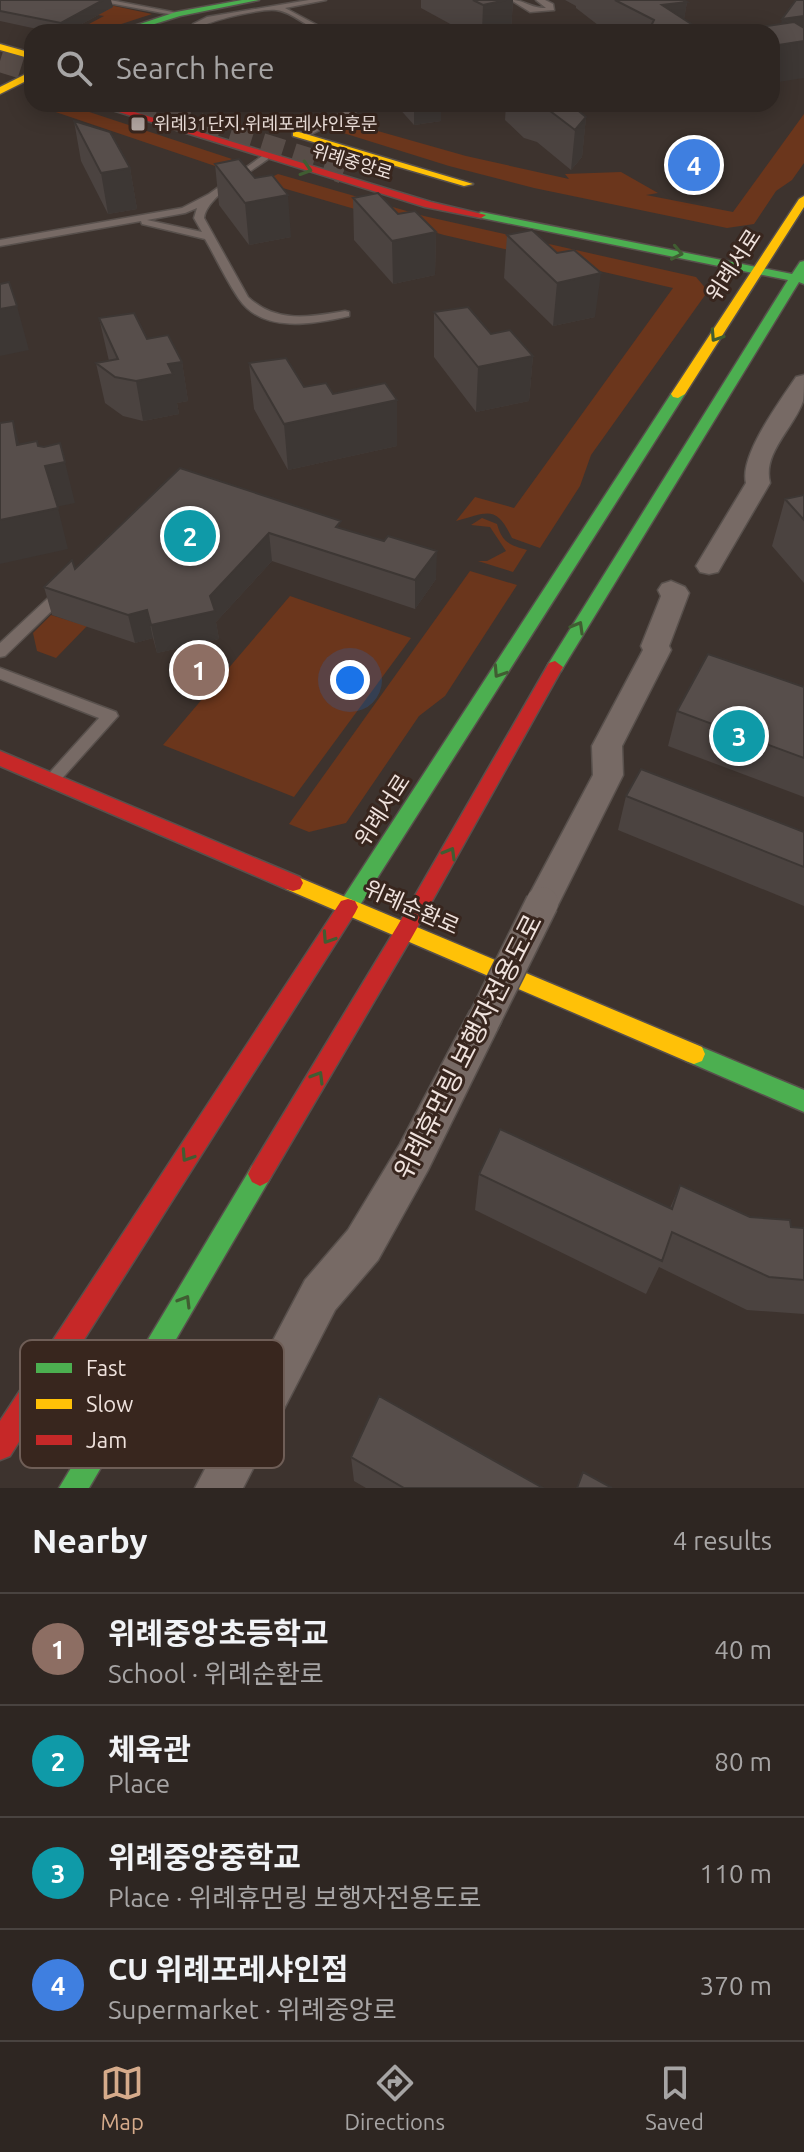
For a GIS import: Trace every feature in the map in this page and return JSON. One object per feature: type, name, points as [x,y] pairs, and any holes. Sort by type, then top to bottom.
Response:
[{"type":"main road","points":[[146,24],[179,14],[255,0]]},
{"type":"main road","points":[[0,47],[24,54]]},
{"type":"main road","points":[[0,71],[24,78]]},
{"type":"main road","points":[[0,91],[24,81]]},
{"type":"main road","name":"위례중앙로","points":[[123,112],[441,208],[518,225],[764,263]]},
{"type":"main road","name":"위례중앙로","points":[[271,127],[489,190]]},
{"type":"main road","name":"위례중앙로","points":[[513,203],[349,166],[600,237]]},
{"type":"main road","name":"위례서로","points":[[68,1340],[804,199]]},
{"type":"main road","name":"위례중앙로","points":[[662,232],[802,273]]},
{"type":"main road","points":[[161,1340],[405,931],[586,612],[802,273]]},
{"type":"main road","name":"위례순환로","points":[[0,758],[804,1101]]},
{"type":"main road","name":"위례서로","points":[[0,1446],[20,1415]]},
{"type":"main road","points":[[73,1488],[85,1468]]},
{"type":"street","points":[[709,566],[758,483],[755,472],[770,437],[804,382]]},
{"type":"street","name":"위례휴먼링 보행자전용도로","points":[[284,1363],[320,1295],[363,1245],[414,1157],[608,775],[607,746],[657,650],[655,646],[676,593],[671,590]]},
{"type":"street","name":"위례휴먼링 보행자전용도로","points":[[218,1488],[229,1468]]},
{"type":"lane","points":[[97,0],[179,14]]},
{"type":"lane","points":[[200,24],[210,19],[322,0]]},
{"type":"lane","points":[[515,0],[530,10],[550,10],[550,6],[540,0]]},
{"type":"lane","points":[[279,8],[310,24]]},
{"type":"lane","points":[[301,136],[350,112]]},
{"type":"lane","points":[[0,243],[189,209],[265,157]]},
{"type":"lane","points":[[212,196],[200,210],[199,218],[191,225],[174,227],[164,222],[165,217],[173,213],[190,212],[199,218],[244,299],[262,314],[296,321],[345,314]]},
{"type":"lane","points":[[123,221],[174,227],[207,236]]},
{"type":"lane","points":[[0,652],[78,577]]},
{"type":"lane","points":[[0,673],[110,716],[51,780]]},
{"type":"shaded area","points":[[7,0],[86,0],[152,14],[121,24],[89,24],[104,16]]},
{"type":"shaded area","points":[[56,112],[89,112],[232,159],[218,167]]},
{"type":"shaded area","points":[[804,114],[804,163],[792,180],[776,191],[754,224],[727,228],[534,188],[449,166],[337,131],[353,124],[466,156],[569,179],[565,174],[621,172],[658,193],[646,195],[733,212]]},
{"type":"shaded area","points":[[278,174],[424,216],[696,277],[708,291],[591,455],[580,486],[540,548],[512,538],[501,520],[490,514],[456,521],[475,497],[514,508],[673,288],[444,235],[262,182]]},
{"type":"shaded area","points":[[482,518],[497,524],[507,542],[527,550],[513,572],[478,561],[487,561],[506,551],[490,527],[471,525]]},
{"type":"shaded area","points":[[470,571],[517,585],[445,696],[419,716],[346,823],[309,832],[289,824]]},
{"type":"shaded area","points":[[290,596],[411,638],[294,797],[163,745]]},
{"type":"shaded area","points":[[51,615],[87,626],[56,658],[37,651],[33,633]]},
{"type":"building","points":[[0,0],[103,0],[61,23],[0,11]]},
{"type":"building","points":[[473,0],[506,0],[483,5]]},
{"type":"building","points":[[615,0],[687,2],[662,5],[691,24],[652,24],[654,20]]},
{"type":"building","points":[[796,0],[804,0],[804,16],[782,19]]},
{"type":"building","points":[[794,22],[804,28],[804,41],[780,45],[780,24]]},
{"type":"building","points":[[551,112],[580,112],[586,117],[575,130]]},
{"type":"building","points":[[74,121],[110,132],[130,168],[101,173]]},
{"type":"building","points":[[239,159],[255,178],[272,175],[288,195],[245,203],[215,164]]},
{"type":"building","points":[[378,193],[398,214],[415,211],[436,232],[392,241],[353,198]]},
{"type":"building","points":[[532,230],[557,253],[574,250],[601,273],[557,283],[507,235]]},
{"type":"building","points":[[9,282],[17,306],[0,309],[0,284]]},
{"type":"building","points":[[468,307],[491,334],[510,330],[533,356],[478,367],[434,312]]},
{"type":"building","points":[[134,313],[147,339],[168,335],[182,362],[168,364],[173,374],[136,381],[115,377],[96,363],[118,359],[99,318]]},
{"type":"building","points":[[286,358],[304,387],[326,383],[333,394],[385,383],[397,400],[284,424],[249,363]]},
{"type":"building","points":[[13,421],[17,445],[37,441],[38,446],[44,447],[60,443],[65,462],[45,466],[58,508],[0,520],[0,423]]},
{"type":"building","points":[[180,468],[341,521],[336,527],[384,541],[388,536],[437,551],[415,580],[269,533],[210,596],[215,611],[151,625],[147,610],[128,615],[44,587],[72,560],[75,569]]},
{"type":"building","points":[[804,495],[804,520],[785,499]]},
{"type":"building","points":[[708,654],[804,687],[804,758],[677,711]]},
{"type":"building","points":[[641,769],[804,832],[804,867],[626,796]]},
{"type":"building","points":[[500,1129],[672,1209],[680,1185],[750,1217],[790,1220],[791,1227],[804,1228],[804,1280],[769,1277],[672,1232],[662,1261],[479,1174]]},
{"type":"building","points":[[379,1396],[543,1488],[404,1488],[351,1457]]},
{"type":"building","points":[[583,1472],[612,1488],[577,1488]]},
{"type":"tunnel","points":[[0,61],[24,68]]},
{"type":"tunnel","points":[[161,112],[344,170],[339,168]]},
{"type":"traffic: fast","points":[[146,24],[179,14],[255,0]]},
{"type":"traffic: fast","points":[[481,215],[804,280]]},
{"type":"traffic: fast","points":[[555,667],[804,264]]},
{"type":"traffic: fast","points":[[348,907],[678,394]]},
{"type":"traffic: fast","points":[[694,1054],[804,1101]]},
{"type":"traffic: fast","points":[[161,1340],[260,1174]]},
{"type":"traffic: fast","points":[[73,1488],[85,1468]]},
{"type":"traffic: slow","points":[[0,47],[24,54]]},
{"type":"traffic: slow","points":[[0,91],[24,78]]},
{"type":"traffic: slow","points":[[296,134],[468,184]]},
{"type":"traffic: slow","points":[[678,394],[804,199]]},
{"type":"traffic: slow","points":[[293,883],[694,1054]]},
{"type":"traffic: jam","points":[[124,112],[429,205],[481,215]]},
{"type":"traffic: jam","points":[[260,1174],[405,931],[555,667]]},
{"type":"traffic: jam","points":[[0,758],[293,883]]},
{"type":"traffic: jam","points":[[68,1340],[348,907]]},
{"type":"traffic: jam","points":[[0,1446],[20,1415]]},
{"type":"place","name":"위례31단지.위례포레샤인후문","points":[[138,124]]},
{"type":"place","name":"CU 위례포레샤인점","points":[[694,165]]},
{"type":"place","name":"체육관","points":[[190,536]]},
{"type":"place","name":"위례중앙초등학교","points":[[199,670]]},
{"type":"place","name":"위례중앙중학교","points":[[739,736]]}]
